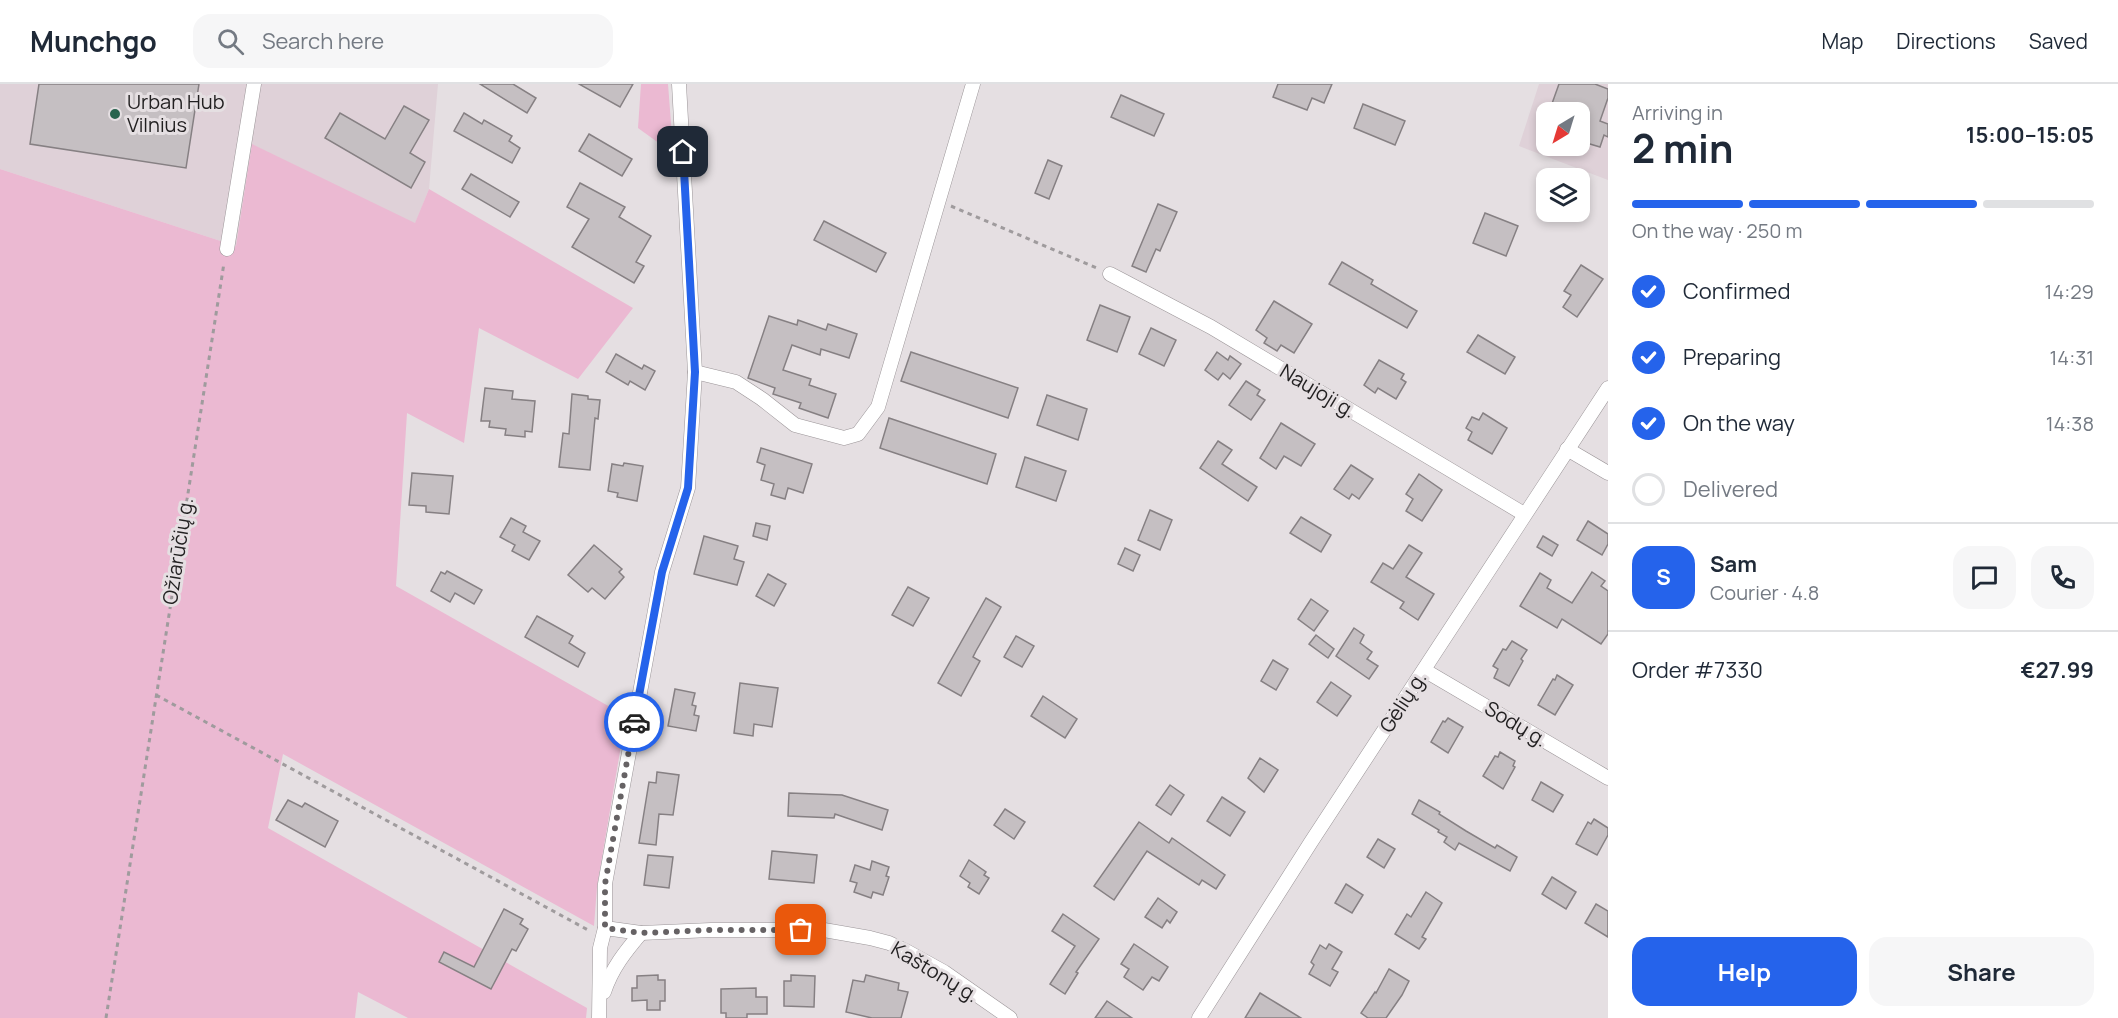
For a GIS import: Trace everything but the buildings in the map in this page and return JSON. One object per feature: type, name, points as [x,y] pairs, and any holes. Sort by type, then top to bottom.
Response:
[{"type":"street","points":[[227,249],[254,84]]},
{"type":"street","points":[[599,1018],[600,948],[605,928],[605,884],[662,572],[688,488],[695,372],[680,84]]},
{"type":"street","points":[[695,372],[736,382],[795,425],[844,438],[858,434],[878,406],[973,84]]},
{"type":"street","name":"Naujoji g.","points":[[1110,274],[1211,327],[1524,514]]},
{"type":"street","name":"Gėlių g.","points":[[1199,1018],[1311,842],[1608,388]]},
{"type":"street","points":[[1568,448],[1608,473]]},
{"type":"street","name":"Sodų g.","points":[[1424,670],[1608,778]]},
{"type":"street","name":"Kaštonų g.","points":[[605,928],[641,933],[711,930],[824,930],[879,940],[906,951],[944,972],[1010,1018]]},
{"type":"street","points":[[601,1002],[609,978],[620,958],[641,933]]},
{"type":"path","points":[[938,201],[1110,274]]},
{"type":"path","name":"Ožiarūčių g.","points":[[106,1018],[155,695],[227,249]]},
{"type":"path","points":[[155,695],[588,930],[605,928]]},
{"type":"shaded area","points":[[0,84],[438,84],[429,189],[415,224],[253,145],[236,246],[0,169]]},
{"type":"shaded area","points":[[641,84],[668,84],[673,149],[667,149],[638,128]]},
{"type":"shaded area","points":[[1539,84],[1608,84],[1608,180],[1590,173],[1590,168],[1577,168],[1545,156],[1590,156],[1590,102],[1536,102],[1536,152],[1519,146]]},
{"type":"shaded area","points":[[252,144],[415,223],[429,189],[633,308],[578,379],[479,328],[464,443],[407,413],[396,586],[626,716],[597,887],[594,926],[283,754],[268,828],[587,1008],[586,1018],[408,1018],[358,992],[355,1018],[0,1018],[0,169],[236,246]]},
{"type":"way so far","points":[[634,722],[605,884],[605,928],[641,933],[801,930]]},
{"type":"place","name":"Urban Hub Vilnius","points":[[115,114]]},
{"type":"route","points":[[634,722],[662,572],[688,488],[695,372],[683,152]]}]
